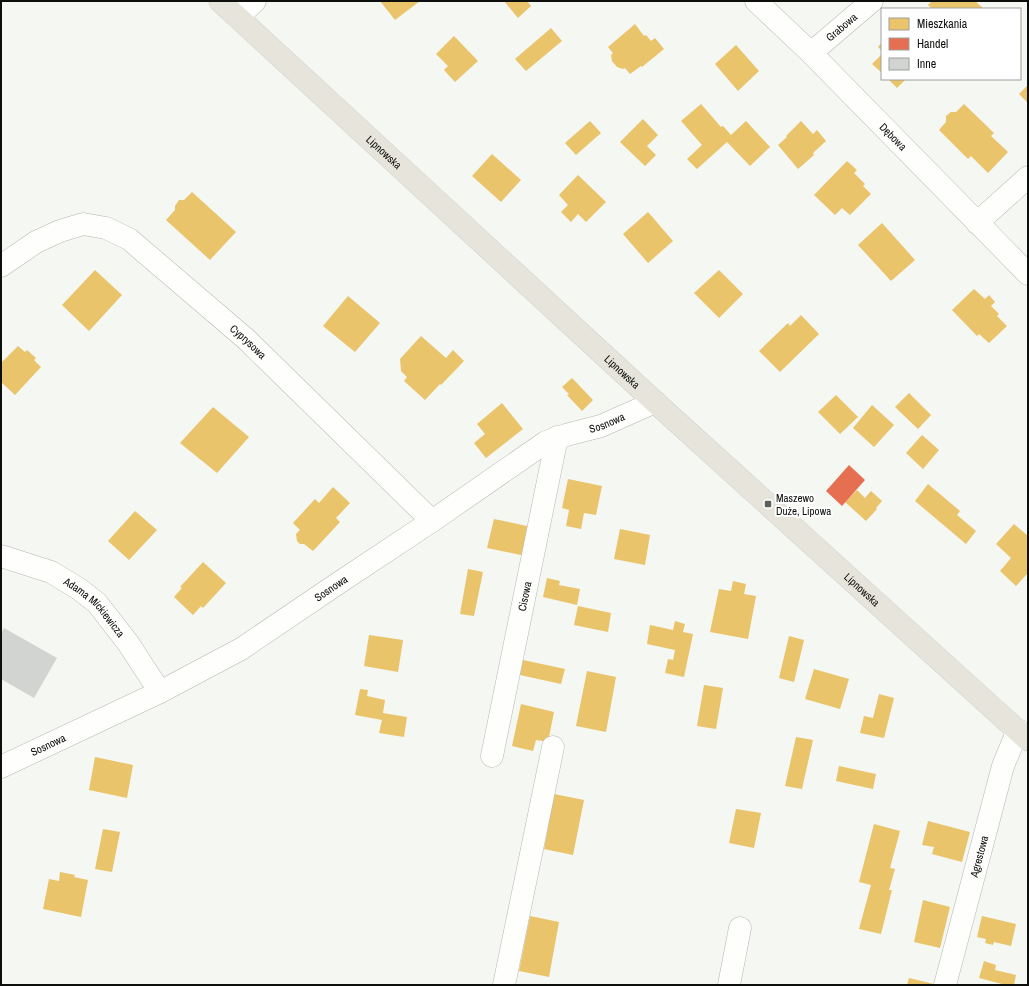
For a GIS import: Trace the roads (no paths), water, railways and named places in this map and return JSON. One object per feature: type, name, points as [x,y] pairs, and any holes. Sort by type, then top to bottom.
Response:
[{"type":"main road","name":"Lipnowska","points":[[220,1],[655,402],[1023,735]]},
{"type":"street","points":[[238,17],[255,1]]},
{"type":"street","name":"Dębowa","points":[[756,1],[811,53],[1028,274]]},
{"type":"street","name":"Grabowa","points":[[811,53],[872,1]]},
{"type":"street","points":[[977,223],[1028,177]]},
{"type":"street","name":"Cyprysowa","points":[[1,266],[36,242],[60,231],[83,224],[106,228],[129,239],[246,339],[432,521]]},
{"type":"street","name":"Sosnowa","points":[[1,767],[160,692],[241,649],[432,521],[546,442],[557,437],[601,426],[655,402]]},
{"type":"street","name":"Cisowa","points":[[492,756],[557,437]]},
{"type":"street","name":"Adama Mickiewicza","points":[[1,556],[51,572],[79,589],[97,603],[128,643],[160,692]]},
{"type":"street","name":"Agrestowa","points":[[946,985],[1003,766],[1023,735]]},
{"type":"street","points":[[504,985],[553,747]]},
{"type":"street","points":[[729,985],[740,928]]},
{"type":"place","name":"Maszewo Duże, Lipowa","points":[[768,504]]}]
